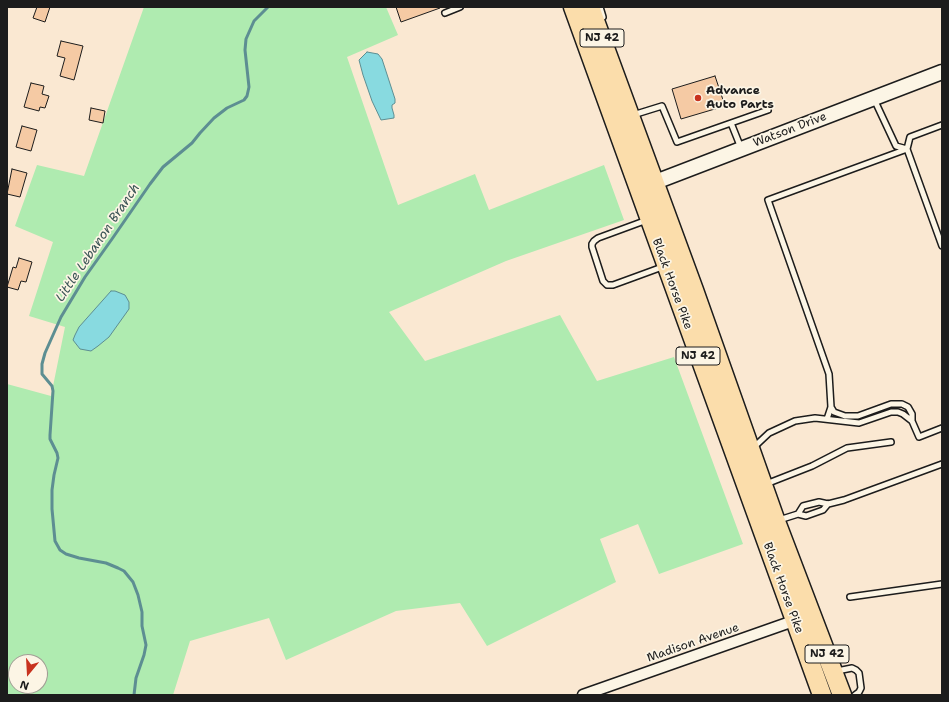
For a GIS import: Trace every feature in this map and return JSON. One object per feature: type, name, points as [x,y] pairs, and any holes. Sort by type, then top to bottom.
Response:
[{"type":"highway","name":"Black Horse Pike","points":[[573,7],[666,266],[770,521],[812,613],[842,695]]},
{"type":"highway","name":"Black Horse Pike","points":[[590,7],[614,61],[630,116],[764,485],[770,521],[794,621],[822,695]]},
{"type":"street","name":"Watson Drive","points":[[638,189],[942,72]]},
{"type":"street","name":"Madison Avenue","points":[[583,695],[794,621],[812,613]]},
{"type":"lane","points":[[445,12],[460,7]]},
{"type":"lane","points":[[600,7],[604,21]]},
{"type":"lane","points":[[873,98],[896,146],[906,149]]},
{"type":"lane","points":[[630,116],[662,106],[677,142],[768,110]]},
{"type":"lane","points":[[731,123],[741,149]]},
{"type":"lane","points":[[942,125],[910,137],[906,149],[942,246]]},
{"type":"lane","points":[[827,419],[830,407],[829,374],[768,200],[906,149]]},
{"type":"lane","points":[[649,219],[594,241],[592,248],[603,281],[607,285],[613,285],[666,266]]},
{"type":"lane","points":[[830,407],[834,412],[845,416],[858,416],[891,404],[902,404],[908,407],[912,414],[912,421],[919,436],[942,428]]},
{"type":"lane","points":[[751,450],[769,433],[795,421],[815,418],[859,423],[891,412],[898,412],[912,421]]},
{"type":"lane","points":[[764,485],[812,466],[847,448],[891,442]]},
{"type":"lane","points":[[798,514],[803,506],[819,502],[828,504],[844,500],[942,464]]},
{"type":"lane","points":[[770,521],[798,514],[806,516],[823,510],[828,504]]},
{"type":"lane","points":[[850,597],[942,584]]},
{"type":"lane","points":[[833,671],[852,668],[859,673],[861,678],[861,688],[855,695]]},
{"type":"green space","points":[[144,7],[386,7],[398,35],[347,57],[398,205],[475,174],[489,210],[604,165],[624,220],[506,261],[389,312],[425,361],[560,315],[597,381],[674,357],[743,544],[659,574],[638,524],[600,539],[616,582],[487,646],[460,603],[396,611],[286,660],[269,618],[190,641],[173,695],[7,695],[7,384],[51,396],[65,327],[29,316],[53,242],[15,226],[37,165],[84,176]]},
{"type":"water","points":[[367,52],[378,54],[382,59],[395,99],[395,103],[392,105],[394,118],[381,120],[372,101],[359,60]]},
{"type":"water","points":[[111,291],[125,295],[129,302],[129,309],[109,337],[98,346],[91,351],[80,349],[73,340],[79,327]]},
{"type":"building","points":[[37,7],[50,7],[45,22],[33,18]]},
{"type":"building","points":[[396,7],[440,7],[440,8],[401,22]]},
{"type":"building","points":[[61,41],[83,46],[74,80],[60,76],[65,58],[57,56]]},
{"type":"building","name":"Advance Auto Parts","points":[[715,76],[725,106],[681,119],[672,89]]},
{"type":"building","points":[[31,83],[44,86],[42,94],[49,96],[45,108],[40,107],[39,111],[24,107]]},
{"type":"building","points":[[91,108],[105,111],[103,123],[89,120]]},
{"type":"building","points":[[22,126],[37,130],[31,151],[16,147]]},
{"type":"building","points":[[12,169],[27,173],[20,197],[7,194]]},
{"type":"building","points":[[19,258],[32,262],[26,282],[21,281],[18,290],[7,287],[13,267],[16,268]]},
{"type":"waterway","name":"Little Lebanon Branch","points":[[134,695],[136,678],[146,645],[142,626],[142,612],[133,582],[124,571],[118,568],[106,563],[66,554],[60,550],[55,541],[52,490],[58,458],[50,439],[53,391],[52,386],[42,374],[42,364],[45,353],[61,317],[85,277],[163,167],[192,143],[214,118],[227,108],[244,100],[247,96],[249,87],[245,50],[246,39],[254,21],[268,7]]},
{"type":"place","name":"Advance Auto Parts","points":[[698,98]]}]
